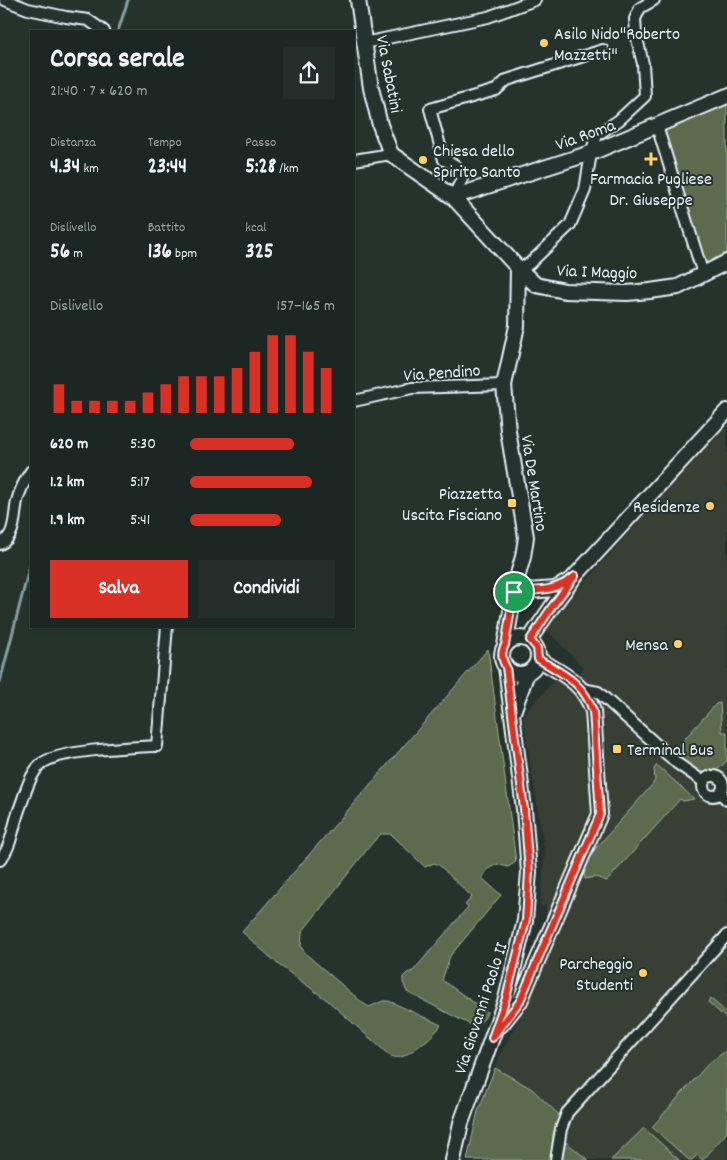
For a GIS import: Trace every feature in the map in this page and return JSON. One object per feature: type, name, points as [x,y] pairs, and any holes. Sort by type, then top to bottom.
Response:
[{"type":"street","points":[[5,0],[28,9],[88,20],[103,30]]},
{"type":"street","name":"Via Sabatini","points":[[358,0],[371,88],[380,125],[391,154]]},
{"type":"street","points":[[364,43],[488,17],[535,0]]},
{"type":"street","points":[[355,160],[391,154],[456,201],[518,268],[529,264],[570,225],[585,190],[591,153],[598,135],[619,120],[644,96],[642,64],[635,19],[640,8],[654,0]]},
{"type":"street","points":[[456,201],[462,179],[455,165],[444,160],[430,109],[496,90],[508,80],[603,50]]},
{"type":"street","name":"Via Roma","points":[[456,201],[591,153],[727,96]]},
{"type":"street","points":[[657,126],[704,274]]},
{"type":"street","name":"Via I Maggio","points":[[518,268],[536,285],[565,291],[627,294],[678,287],[727,262]]},
{"type":"street","name":"Via De Martino","points":[[505,645],[526,536],[508,432],[504,385],[517,326],[518,268]]},
{"type":"street","name":"Via Pendino","points":[[355,401],[412,388],[504,385]]},
{"type":"street","points":[[530,640],[575,576],[727,411]]},
{"type":"street","points":[[0,544],[5,542],[13,529],[18,499],[30,472]]},
{"type":"street","points":[[514,592],[555,589],[575,576]]},
{"type":"street","points":[[0,860],[12,837],[16,818],[33,775],[42,763],[78,752],[157,746],[167,628]]},
{"type":"street","points":[[519,637],[530,640],[537,648],[538,659],[534,668],[527,673],[515,674],[506,667],[502,650],[513,638],[519,637]]},
{"type":"street","points":[[492,1038],[520,1001],[600,814],[593,711],[582,689],[565,675],[538,659]]},
{"type":"street","name":"Via Giovanni Paolo II","points":[[452,1160],[461,1123],[506,998],[526,920],[529,872],[524,809],[506,667]]},
{"type":"street","name":"Via Giovanni Paolo II","points":[[512,715],[527,673]]},
{"type":"street","points":[[582,689],[598,692],[678,764],[704,782]]},
{"type":"street","points":[[723,793],[714,796],[708,794],[704,789],[704,782],[708,778],[727,770]]},
{"type":"street","points":[[715,776],[721,780],[723,793]]},
{"type":"street","points":[[723,793],[727,777]]},
{"type":"street","points":[[556,1160],[561,1129],[567,1113],[727,935]]},
{"type":"shaded area","points":[[727,426],[727,1160],[467,1160],[478,1111],[500,1055],[540,979],[547,957],[546,906],[540,906],[545,854],[523,716],[558,676],[572,682],[584,668],[544,627],[662,495]]},
{"type":"green space","points":[[727,100],[727,259],[701,274],[654,131]]},
{"type":"green space","points":[[488,649],[516,862],[508,867],[497,864],[488,869],[482,878],[501,895],[450,956],[442,980],[487,1012],[484,1018],[478,1023],[469,1024],[407,992],[403,977],[413,971],[468,907],[465,905],[472,897],[439,865],[434,863],[425,867],[391,834],[381,834],[373,842],[302,932],[301,947],[307,955],[364,1004],[369,1007],[383,1001],[389,1001],[441,1025],[430,1038],[414,1050],[404,1056],[395,1057],[389,1055],[327,1000],[279,965],[242,932]]},
{"type":"green space","points":[[720,703],[722,732],[727,732],[727,761],[712,772],[699,772],[673,752],[716,704]]},
{"type":"green space","points":[[657,765],[694,799],[683,801],[680,799],[607,881],[595,877],[585,879],[582,864],[653,784],[655,780],[654,769]]},
{"type":"green space","points":[[710,998],[727,1013],[727,1019],[708,1002]]},
{"type":"green space","points":[[727,1050],[727,1132],[703,1160],[697,1155],[692,1160],[689,1160],[652,1127],[709,1063]]},
{"type":"green space","points":[[495,1068],[532,1089],[559,1115],[553,1134],[551,1160],[467,1160],[478,1111]]},
{"type":"green space","points":[[644,1128],[679,1160],[611,1160]]},
{"type":"green space","points":[[566,1142],[588,1160],[561,1160]]},
{"type":"waterway","points":[[118,30],[128,0]]},
{"type":"waterway","points":[[0,682],[30,565]]},
{"type":"place","name":"Asilo Nido\"Roberto Mazzetti\"","points":[[544,43]]},
{"type":"place","name":"Farmacia Pugliese Dr. Giuseppe","points":[[651,159]]},
{"type":"place","name":"Chiesa dello Spirito Santo","points":[[423,160]]},
{"type":"place","name":"Piazzetta Uscita Fisciano","points":[[512,503]]},
{"type":"place","name":"Residenze","points":[[710,506]]},
{"type":"place","name":"Mensa","points":[[678,644]]},
{"type":"place","name":"Terminal Bus","points":[[617,749]]},
{"type":"place","name":"Parcheggio Studenti","points":[[643,973]]},
{"type":"route","points":[[575,576],[530,640],[537,648],[539,653],[538,659],[565,675],[582,689],[590,701],[593,711],[600,814],[520,1001],[492,1038],[506,998],[526,920],[529,872],[524,809],[506,667],[502,656],[514,592],[555,589],[575,576]]}]
